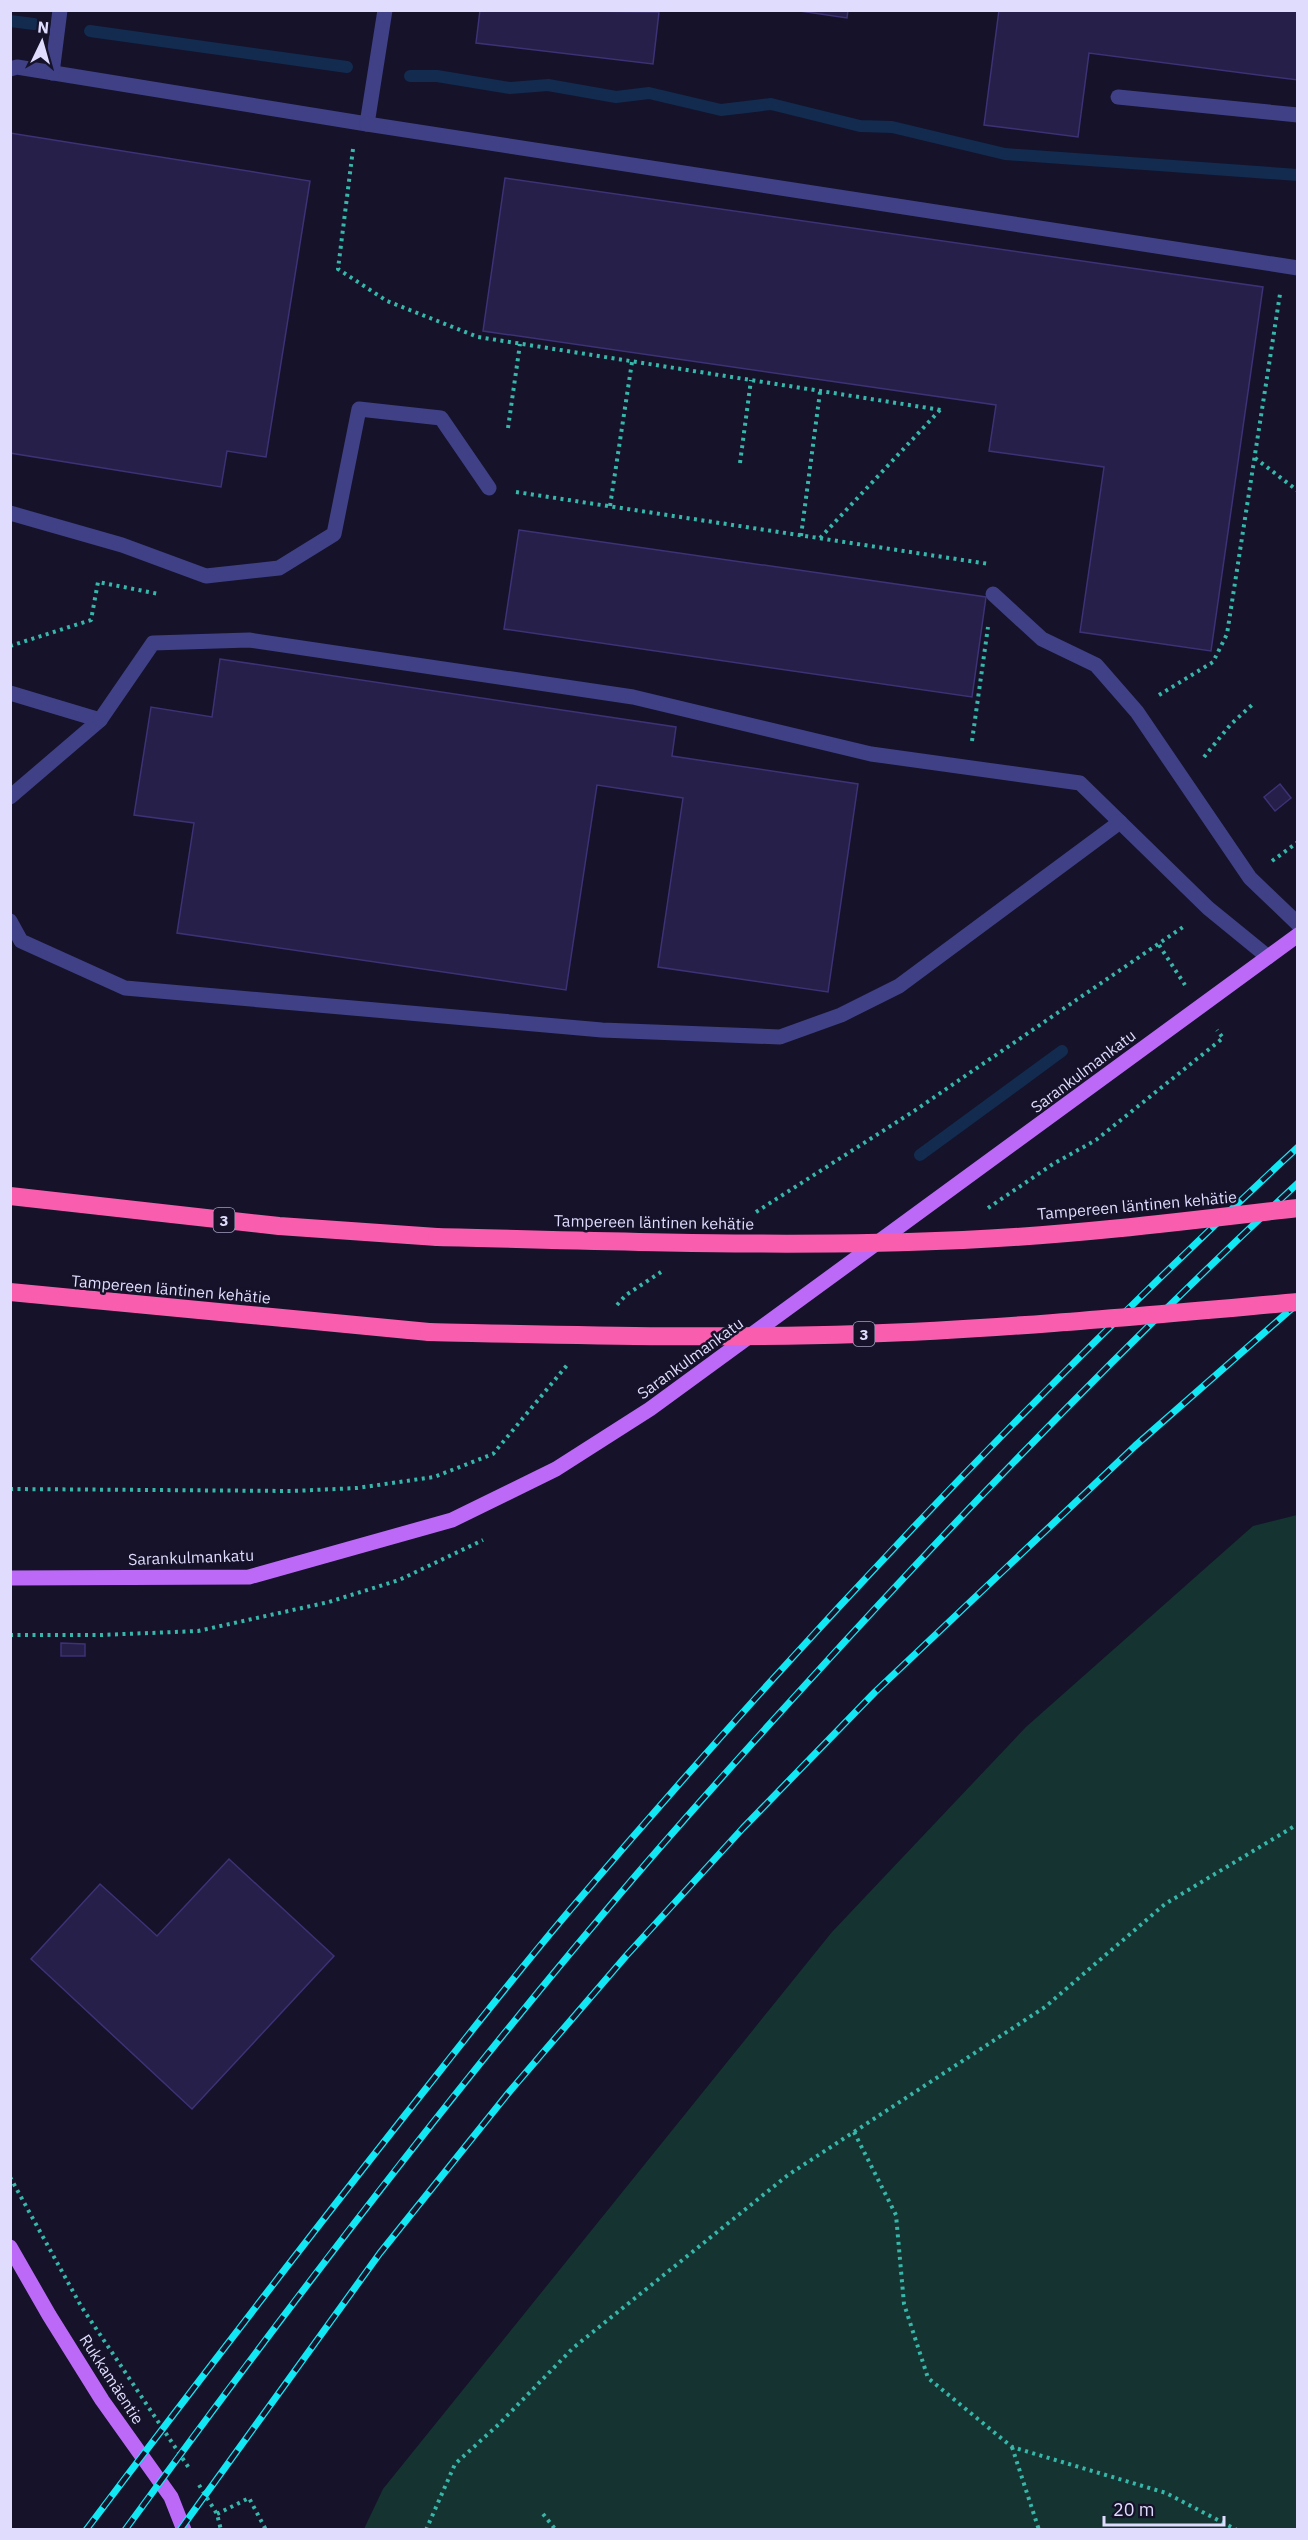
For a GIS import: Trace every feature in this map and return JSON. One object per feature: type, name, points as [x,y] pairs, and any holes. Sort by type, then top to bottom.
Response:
[{"type":"highway","name":"Tampereen läntinen kehätie","points":[[10,1196],[279,1226],[437,1237],[742,1244],[964,1240],[1182,1222],[1298,1208]]},
{"type":"highway","name":"Tampereen läntinen kehätie","points":[[10,1292],[429,1332],[666,1338],[860,1334],[1046,1325],[1298,1302]]},
{"type":"main road","name":"Sarankulmankatu","points":[[10,1578],[249,1577],[452,1520],[556,1469],[650,1409],[1298,935]]},
{"type":"main road","name":"Rukkamäentie","points":[[10,2247],[102,2400],[171,2497],[184,2529]]},
{"type":"lane","points":[[52,73],[60,10]]},
{"type":"lane","points":[[362,123],[385,10]]},
{"type":"lane","points":[[10,69],[17,67],[362,123],[1291,267]]},
{"type":"lane","points":[[1118,97],[1298,115]]},
{"type":"lane","points":[[10,513],[122,545],[206,576],[279,568],[334,534],[359,409],[441,418],[489,488]]},
{"type":"lane","points":[[993,594],[1041,639],[1096,665],[1135,710],[1250,878],[1298,924]]},
{"type":"lane","points":[[10,797],[100,720],[153,643],[249,640],[633,697],[871,754],[1080,783],[1208,908],[1268,957]]},
{"type":"lane","points":[[10,693],[100,720]]},
{"type":"lane","points":[[10,921],[21,941],[125,988],[602,1030],[780,1037],[841,1015],[899,986],[1120,822]]},
{"type":"path","points":[[362,123],[338,269],[387,301],[478,337],[941,410],[820,538]]},
{"type":"path","points":[[1135,710],[1213,662],[1227,634],[1255,458],[1291,267]]},
{"type":"path","points":[[508,428],[520,344]]},
{"type":"path","points":[[610,506],[632,362]]},
{"type":"path","points":[[740,463],[751,380]]},
{"type":"path","points":[[801,536],[820,392]]},
{"type":"path","points":[[1255,458],[1298,491]]},
{"type":"path","points":[[489,488],[998,566],[968,767]]},
{"type":"path","points":[[10,646],[91,620],[98,582],[159,594]]},
{"type":"path","points":[[1204,757],[1231,724],[1252,705]]},
{"type":"path","points":[[1159,945],[1200,1006]]},
{"type":"path","points":[[1053,1164],[1096,1140],[1223,1038]]},
{"type":"path","points":[[426,2529],[455,2464],[573,2348],[788,2175],[1045,2007],[1165,1904],[1298,1824]]},
{"type":"path","points":[[854,2132],[896,2215],[904,2304],[928,2378],[1012,2446],[1166,2493],[1237,2529]]},
{"type":"path","points":[[10,2177],[81,2306],[192,2473]]},
{"type":"path","points":[[1012,2446],[1039,2529]]},
{"type":"path","points":[[198,2483],[217,2514],[221,2529]]},
{"type":"path","points":[[217,2514],[249,2498],[266,2529]]},
{"type":"path","points":[[543,2514],[556,2529]]},
{"type":"green space","points":[[1297,1515],[1297,2529],[364,2529],[383,2489],[832,1932],[1026,1727],[1253,1526]]},
{"type":"building","points":[[480,10],[659,12],[653,64],[476,43]]},
{"type":"building","points":[[793,10],[848,10],[847,18]]},
{"type":"building","points":[[999,10],[1298,10],[1298,80],[1089,53],[1078,137],[984,125]]},
{"type":"building","points":[[10,133],[310,181],[266,457],[227,451],[221,487],[10,453]]},
{"type":"building","points":[[505,178],[1263,287],[1211,651],[1080,632],[1104,467],[989,451],[996,405],[483,331]]},
{"type":"building","points":[[519,530],[986,597],[972,697],[504,629]]},
{"type":"building","points":[[220,659],[676,727],[672,756],[858,784],[828,992],[658,967],[683,798],[597,785],[566,990],[177,933],[194,823],[134,815],[151,707],[212,717]]},
{"type":"building","points":[[1280,784],[1291,798],[1275,811],[1264,797]]},
{"type":"building","points":[[61,1643],[85,1644],[85,1656],[61,1656]]},
{"type":"building","points":[[229,1859],[334,1956],[192,2109],[31,1959],[100,1884],[157,1936]]},
{"type":"waterway","points":[[10,21],[34,24]]},
{"type":"waterway","points":[[90,31],[347,67]]},
{"type":"waterway","points":[[410,76],[437,76],[510,88],[548,85],[616,97],[649,93],[721,110],[771,104],[860,126],[892,127],[1005,154],[1298,175]]},
{"type":"waterway","points":[[920,1155],[1062,1051]]},
{"type":"railway","points":[[86,2530],[282,2272],[466,2037],[554,1929],[661,1804],[836,1610],[1017,1420],[1109,1328],[1298,1147]]},
{"type":"railway","points":[[125,2530],[238,2376],[412,2148],[532,1999],[672,1834],[866,1618],[986,1491],[1109,1365],[1298,1183]]},
{"type":"railway","points":[[180,2530],[380,2253],[510,2091],[626,1956],[743,1828],[875,1692],[1135,1446],[1298,1303]]}]
